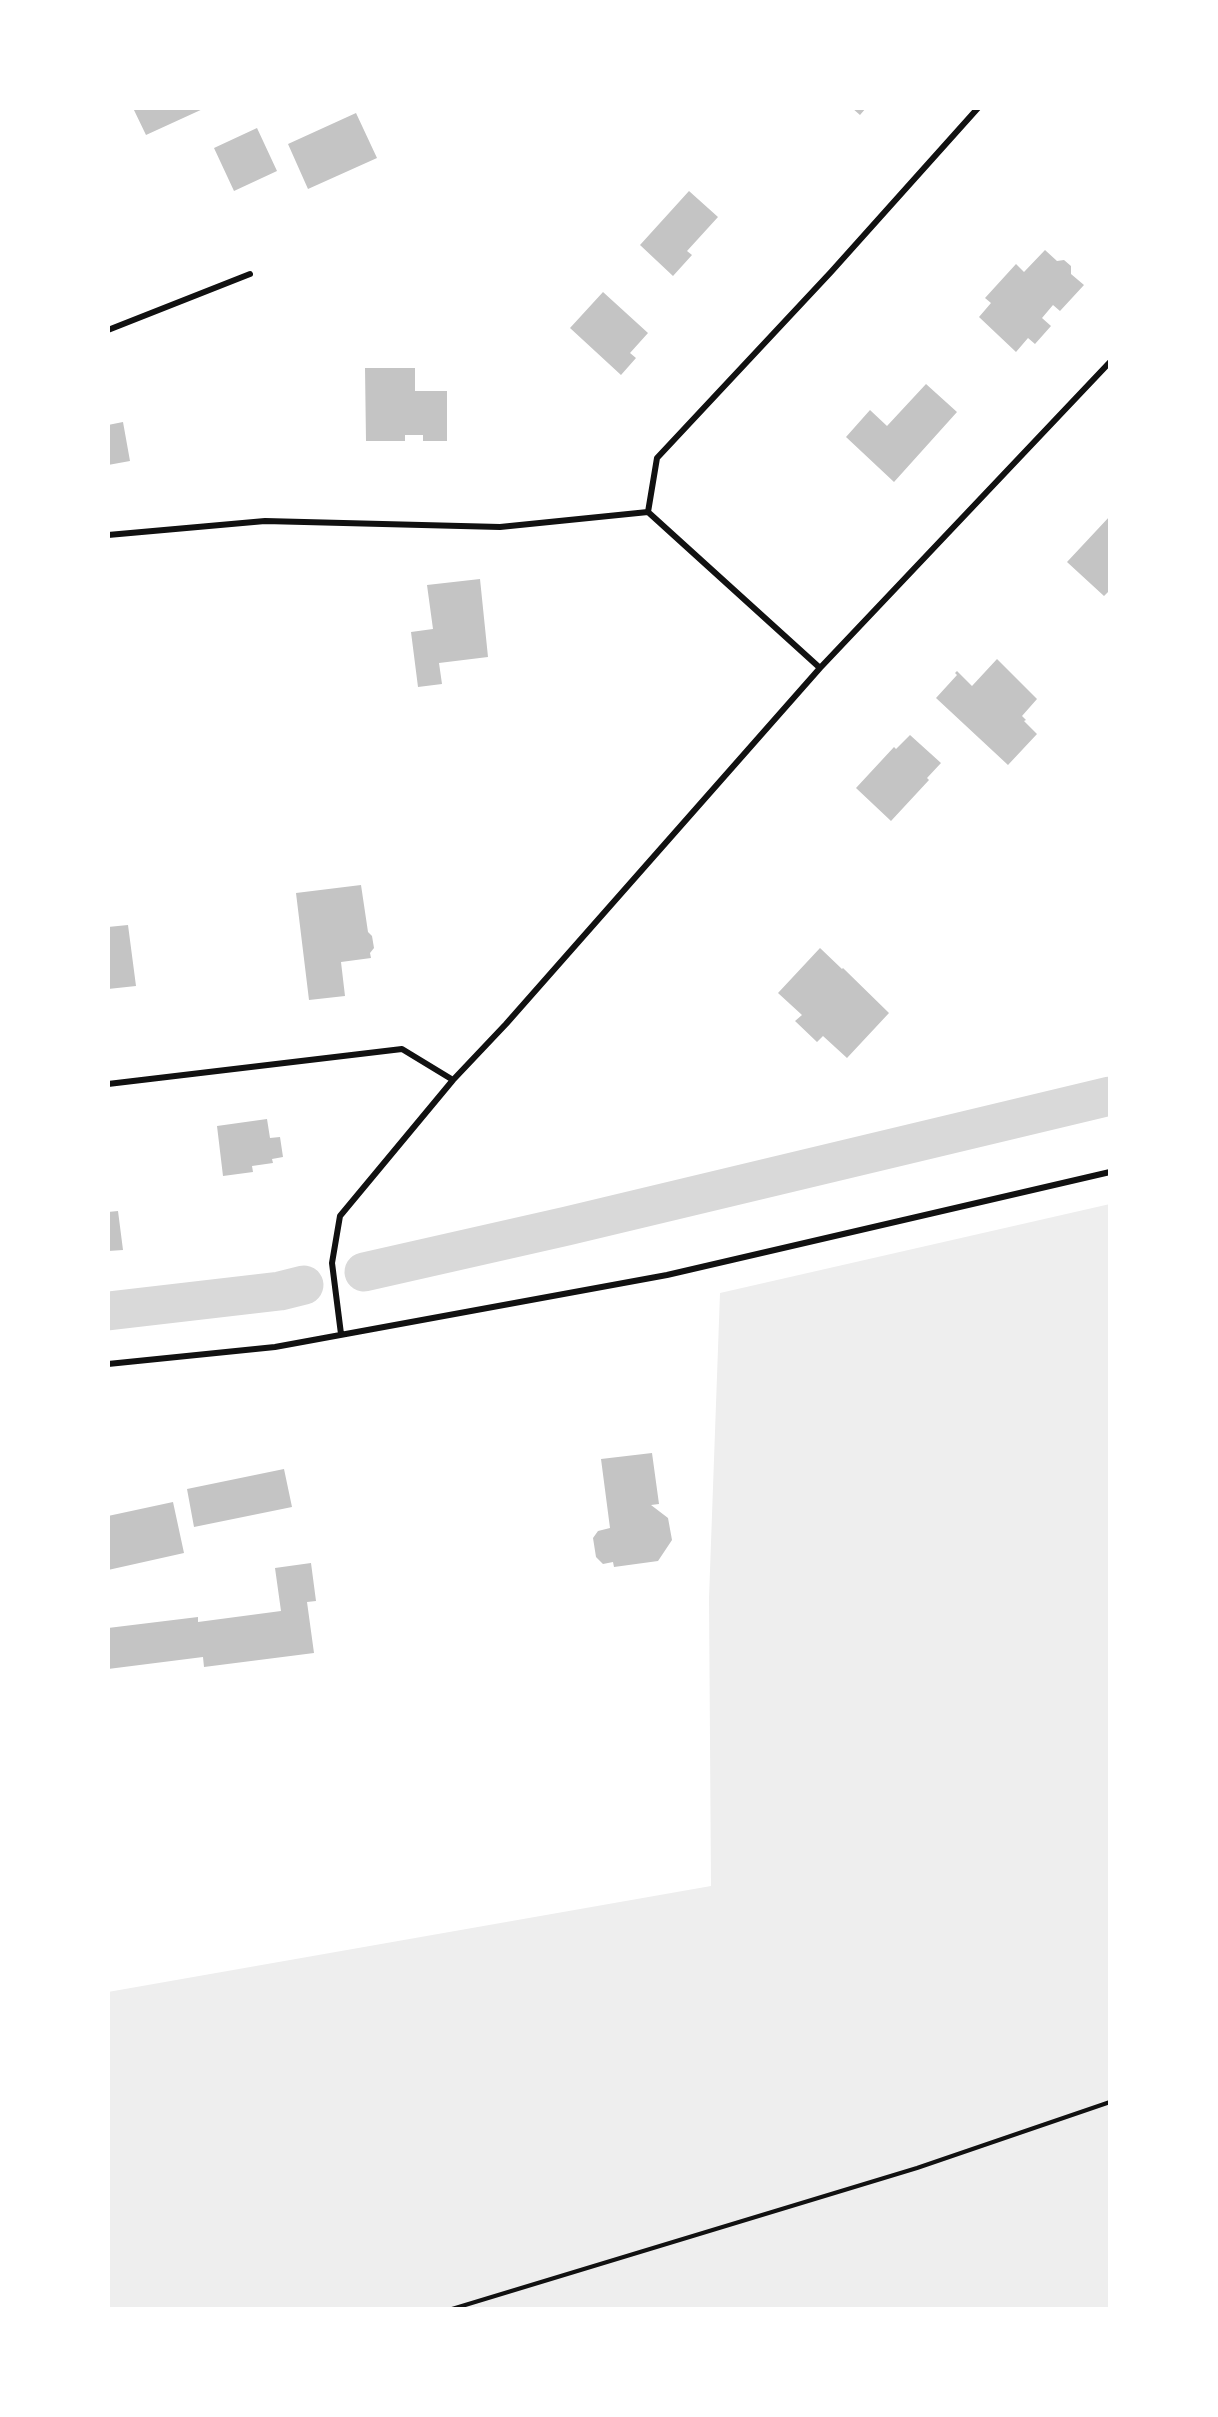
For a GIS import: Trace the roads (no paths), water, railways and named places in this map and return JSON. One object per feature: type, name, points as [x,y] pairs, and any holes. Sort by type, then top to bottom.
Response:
[{"type":"street","points":[[648,512],[657,458],[831,272],[978,108]]},
{"type":"street","points":[[108,330],[250,274]]},
{"type":"street","points":[[342,1335],[332,1263],[340,1216],[453,1080],[506,1024],[820,668],[1110,362]]},
{"type":"street","points":[[108,535],[265,521],[500,527],[648,512],[820,668]]},
{"type":"street","points":[[108,1084],[402,1049],[453,1080]]},
{"type":"street","points":[[108,1364],[275,1347],[706,1267],[1110,1172]]},
{"type":"waterway","points":[[364,1272],[567,1226],[1110,1096]]},
{"type":"waterway","points":[[108,1311],[280,1291],[304,1285]]}]
